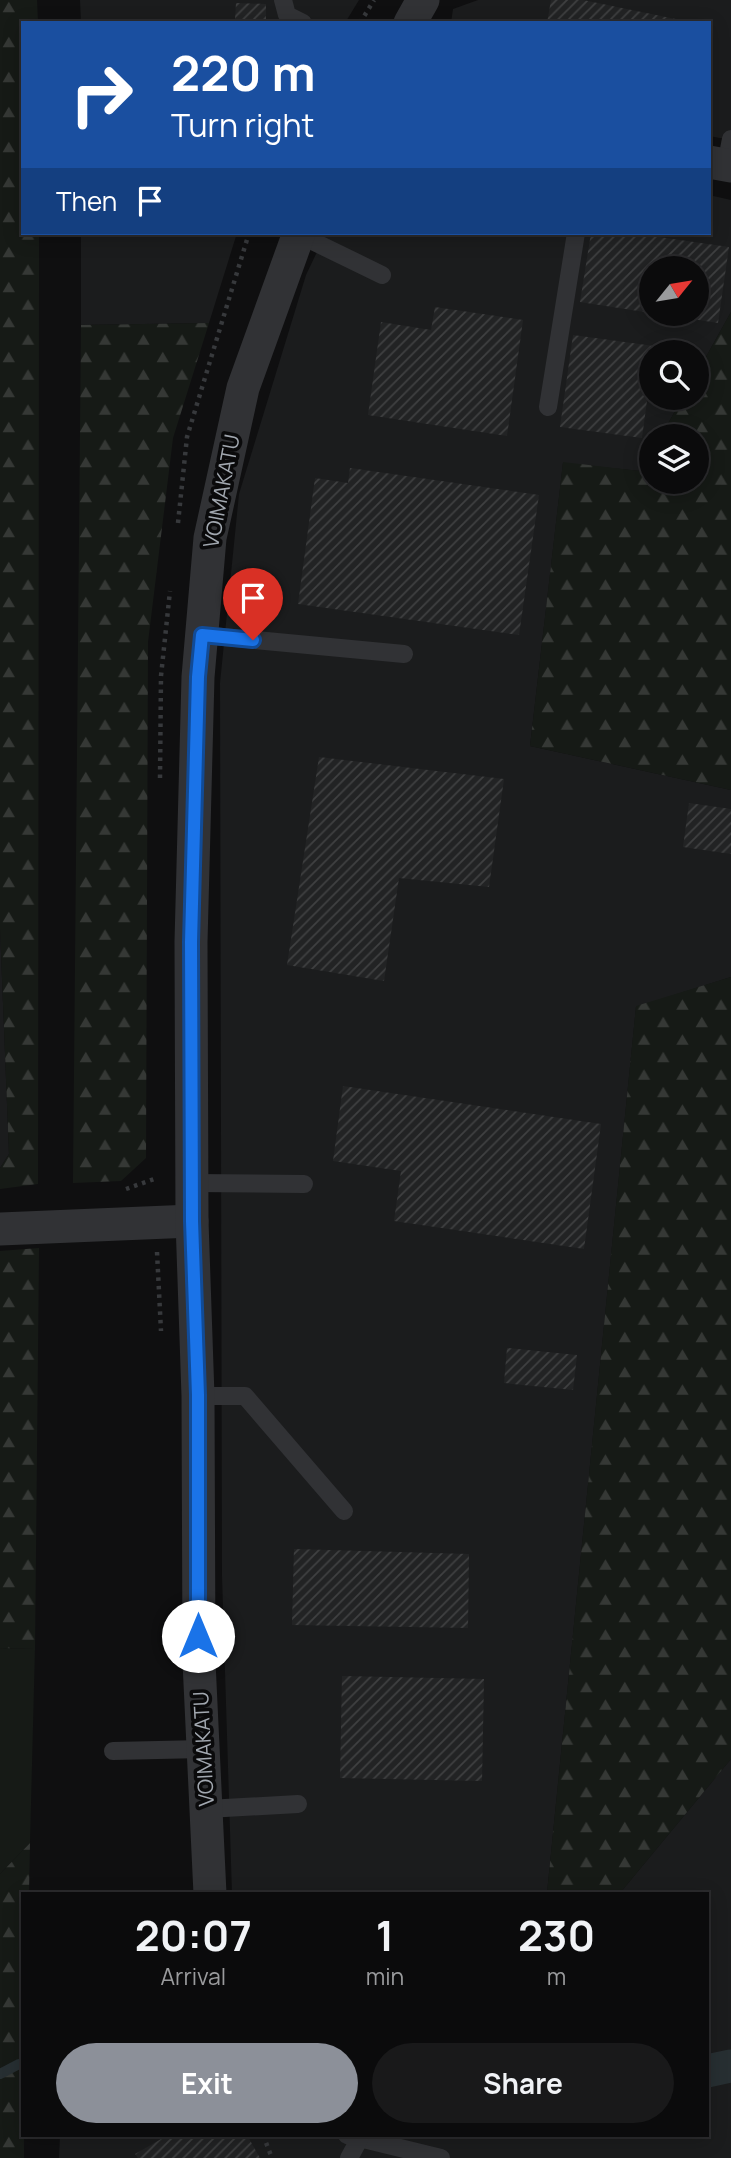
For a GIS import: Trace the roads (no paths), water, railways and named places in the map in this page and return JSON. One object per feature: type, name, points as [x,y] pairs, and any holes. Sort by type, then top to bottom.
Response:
[{"type":"street","points":[[411,21],[422,0]]},
{"type":"street","name":"VOIMAKATU","points":[[210,1892],[198,1662],[198,1395],[192,1221],[191,942],[198,677],[210,538],[243,388],[299,235]]},
{"type":"street","points":[[10,1229],[121,1208],[192,1221]]},
{"type":"lane","points":[[283,0],[288,15],[299,21]]},
{"type":"lane","points":[[301,235],[382,275]]},
{"type":"lane","points":[[548,407],[576,235]]},
{"type":"lane","points":[[202,635],[404,654]]},
{"type":"lane","points":[[192,1183],[304,1184]]},
{"type":"lane","points":[[198,1395],[245,1396],[344,1511]]},
{"type":"lane","points":[[113,1751],[203,1749]]},
{"type":"lane","points":[[207,1809],[298,1804]]},
{"type":"lane","points":[[349,2158],[353,2137]]},
{"type":"lane","points":[[357,2137],[441,2158]]},
{"type":"waterway","points":[[0,2074],[19,2064]]},
{"type":"waterway","points":[[709,2071],[731,2066]]}]
